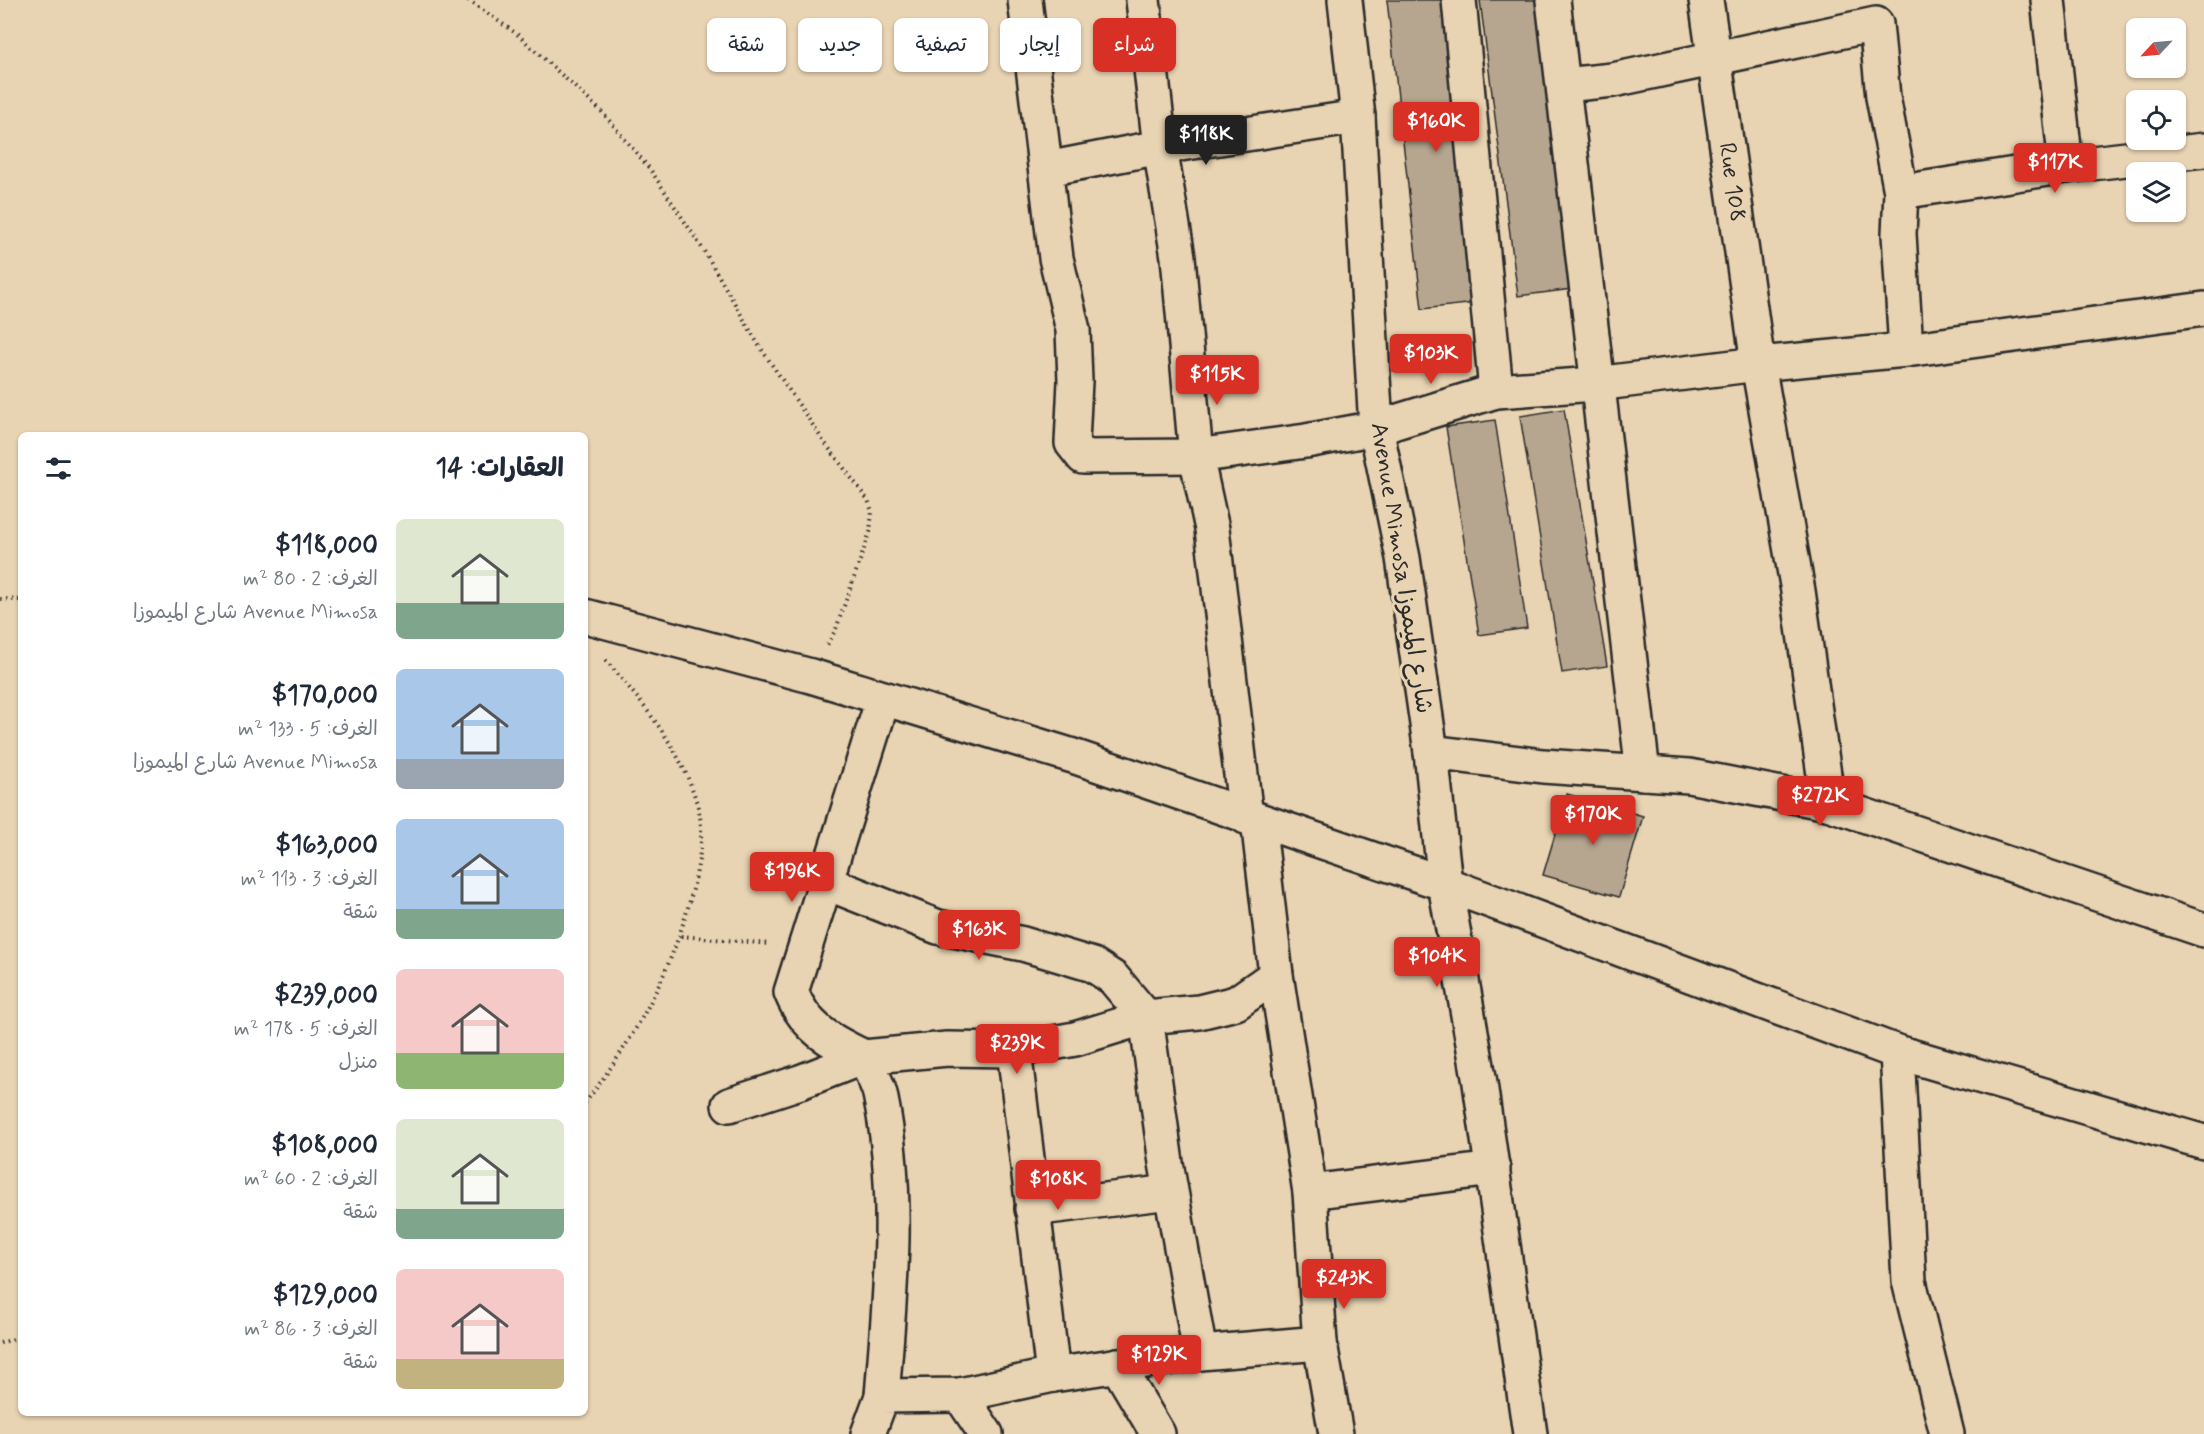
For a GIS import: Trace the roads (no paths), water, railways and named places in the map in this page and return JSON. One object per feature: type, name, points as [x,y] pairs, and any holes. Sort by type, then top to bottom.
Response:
[{"type":"street","points":[[1025,0],[1056,258],[1073,330],[1076,381],[1072,443],[1083,457],[1196,456],[1306,441],[1376,428],[1496,391],[1596,384],[1758,364],[1905,350],[2204,309]]},
{"type":"street","points":[[1143,0],[1160,147],[1178,257],[1196,456],[1212,529],[1252,818],[1310,1192],[1320,1342],[1336,1434]]},
{"type":"street","name":"Avenue Mimosa شارع الميموزا","points":[[1346,0],[1359,117],[1376,428],[1402,558],[1431,752],[1445,884],[1493,1169],[1530,1434]]},
{"type":"street","points":[[1459,0],[1496,391]]},
{"type":"street","points":[[1553,0],[1643,773]]},
{"type":"street","name":"Rue 108","points":[[1706,0],[1758,364],[1798,591],[1828,803]]},
{"type":"street","points":[[2048,0],[2066,166]]},
{"type":"street","points":[[1564,85],[1613,80],[1714,57],[1874,12],[1883,97],[1901,192],[1899,234],[1905,350]]},
{"type":"street","points":[[1047,169],[1160,147],[1359,117]]},
{"type":"street","points":[[1901,192],[2066,166],[2204,150]]},
{"type":"street","points":[[588,617],[811,676],[1073,756],[1445,884],[1897,1052],[2204,1142]]},
{"type":"street","points":[[868,1434],[882,1396],[891,1284],[893,1209],[880,1092],[864,1057],[829,1040],[798,1011],[791,992],[883,699]]},
{"type":"street","points":[[1431,752],[1543,766],[1732,782],[1828,803],[2204,930]]},
{"type":"street","points":[[827,883],[939,927],[1023,944],[1093,965],[1113,978],[1146,1017],[1170,1192],[1200,1353]]},
{"type":"street","points":[[729,1106],[864,1057],[947,1049],[1014,1050],[1075,1039],[1146,1017],[1199,1012],[1236,1003],[1276,975]]},
{"type":"street","points":[[1014,1050],[1053,1375]]},
{"type":"street","points":[[1897,1052],[1909,1281],[1947,1434]]},
{"type":"street","points":[[1310,1192],[1493,1169]]},
{"type":"street","points":[[1032,1209],[1170,1192]]},
{"type":"street","points":[[882,1396],[960,1395],[1053,1375],[1117,1365],[1200,1353],[1320,1342]]},
{"type":"street","points":[[1117,1365],[1158,1434]]},
{"type":"street","points":[[960,1395],[986,1434]]}]
